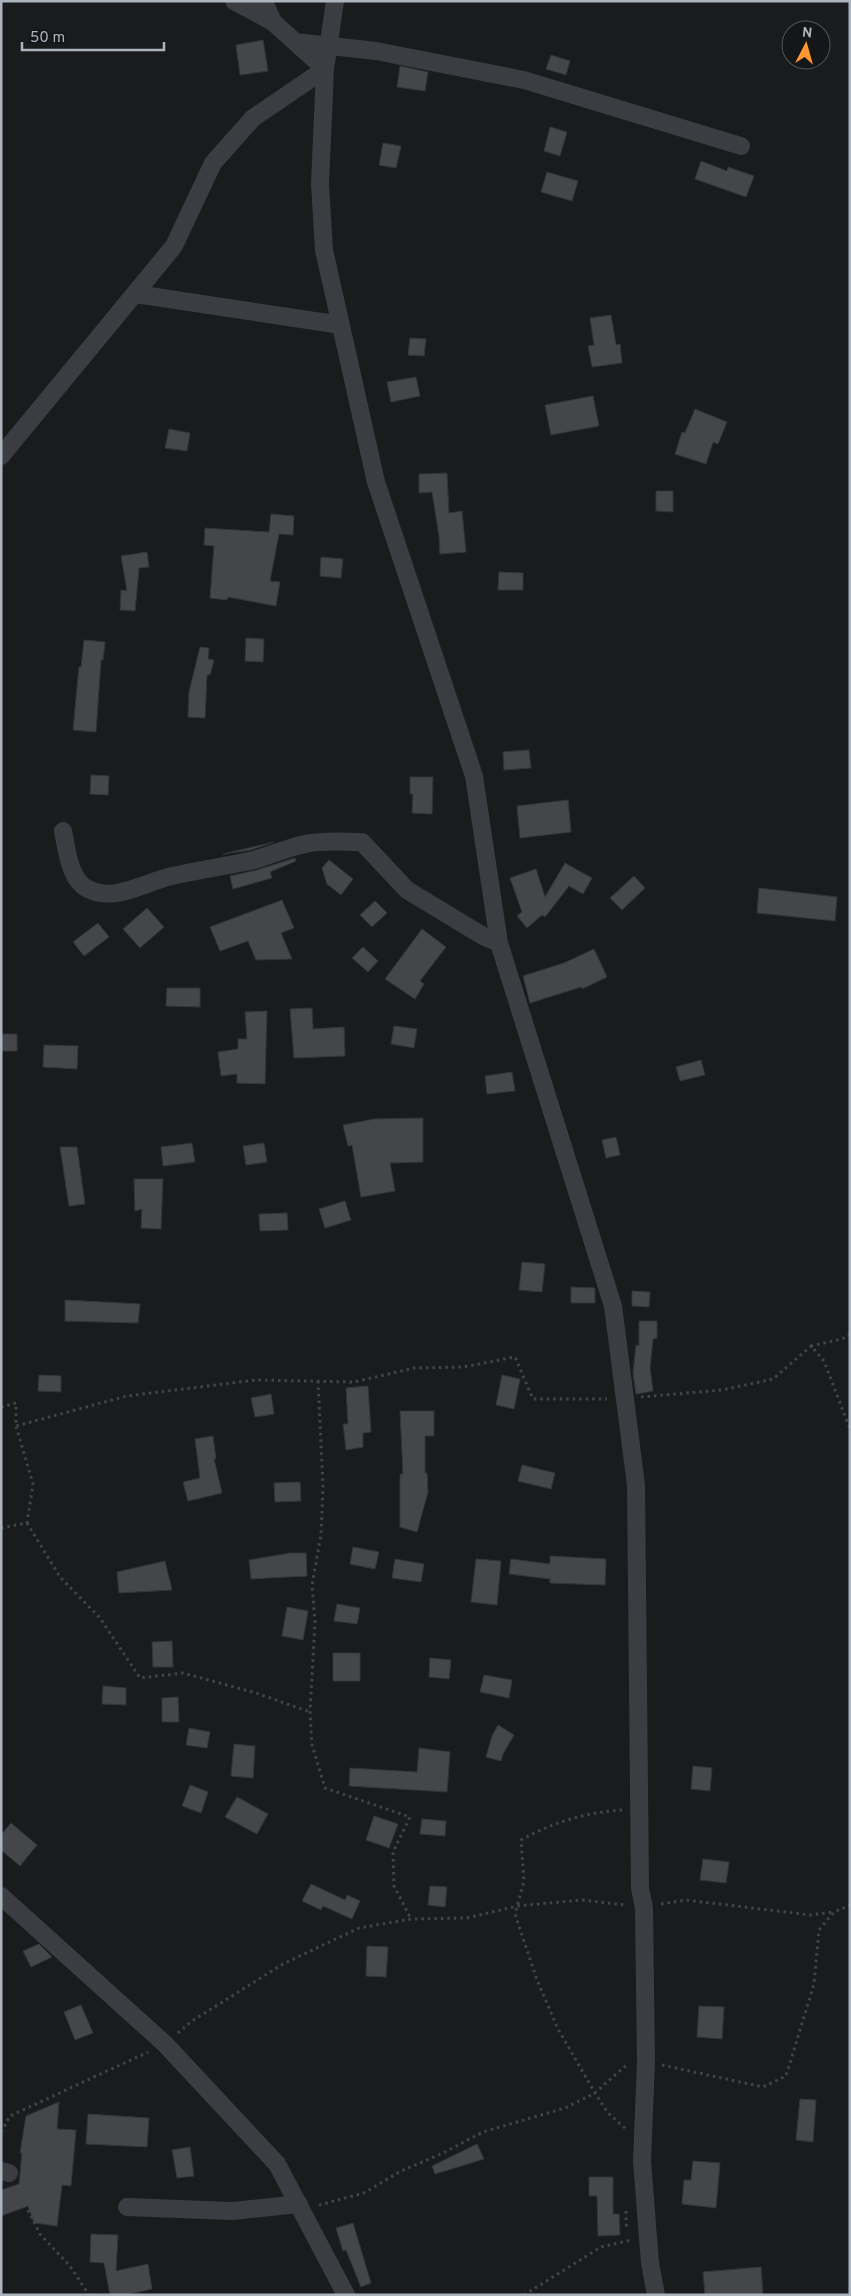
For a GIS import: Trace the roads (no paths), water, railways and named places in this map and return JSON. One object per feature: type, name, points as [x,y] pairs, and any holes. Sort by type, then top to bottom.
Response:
[{"type":"street","points":[[234,1],[273,22],[325,69]]},
{"type":"street","points":[[264,1],[273,22]]},
{"type":"street","points":[[335,1],[325,69],[320,184],[324,250],[376,482],[474,776],[499,943],[613,1306],[636,1485],[640,1888],[644,1908],[646,2062],[642,2162],[650,2263],[656,2295]]},
{"type":"street","points":[[294,42],[376,51],[524,80],[741,146]]},
{"type":"street","points":[[1,456],[174,246],[213,163],[253,118],[325,69]]},
{"type":"street","points":[[136,294],[341,325]]},
{"type":"street","points":[[63,831],[71,865],[78,881],[87,889],[103,893],[120,893],[170,876],[257,859],[277,850],[307,843],[362,842],[407,890],[483,936],[499,943]]},
{"type":"street","points":[[1,1896],[165,2044],[277,2164],[346,2295]]},
{"type":"street","points":[[127,2207],[232,2211],[299,2204]]}]
